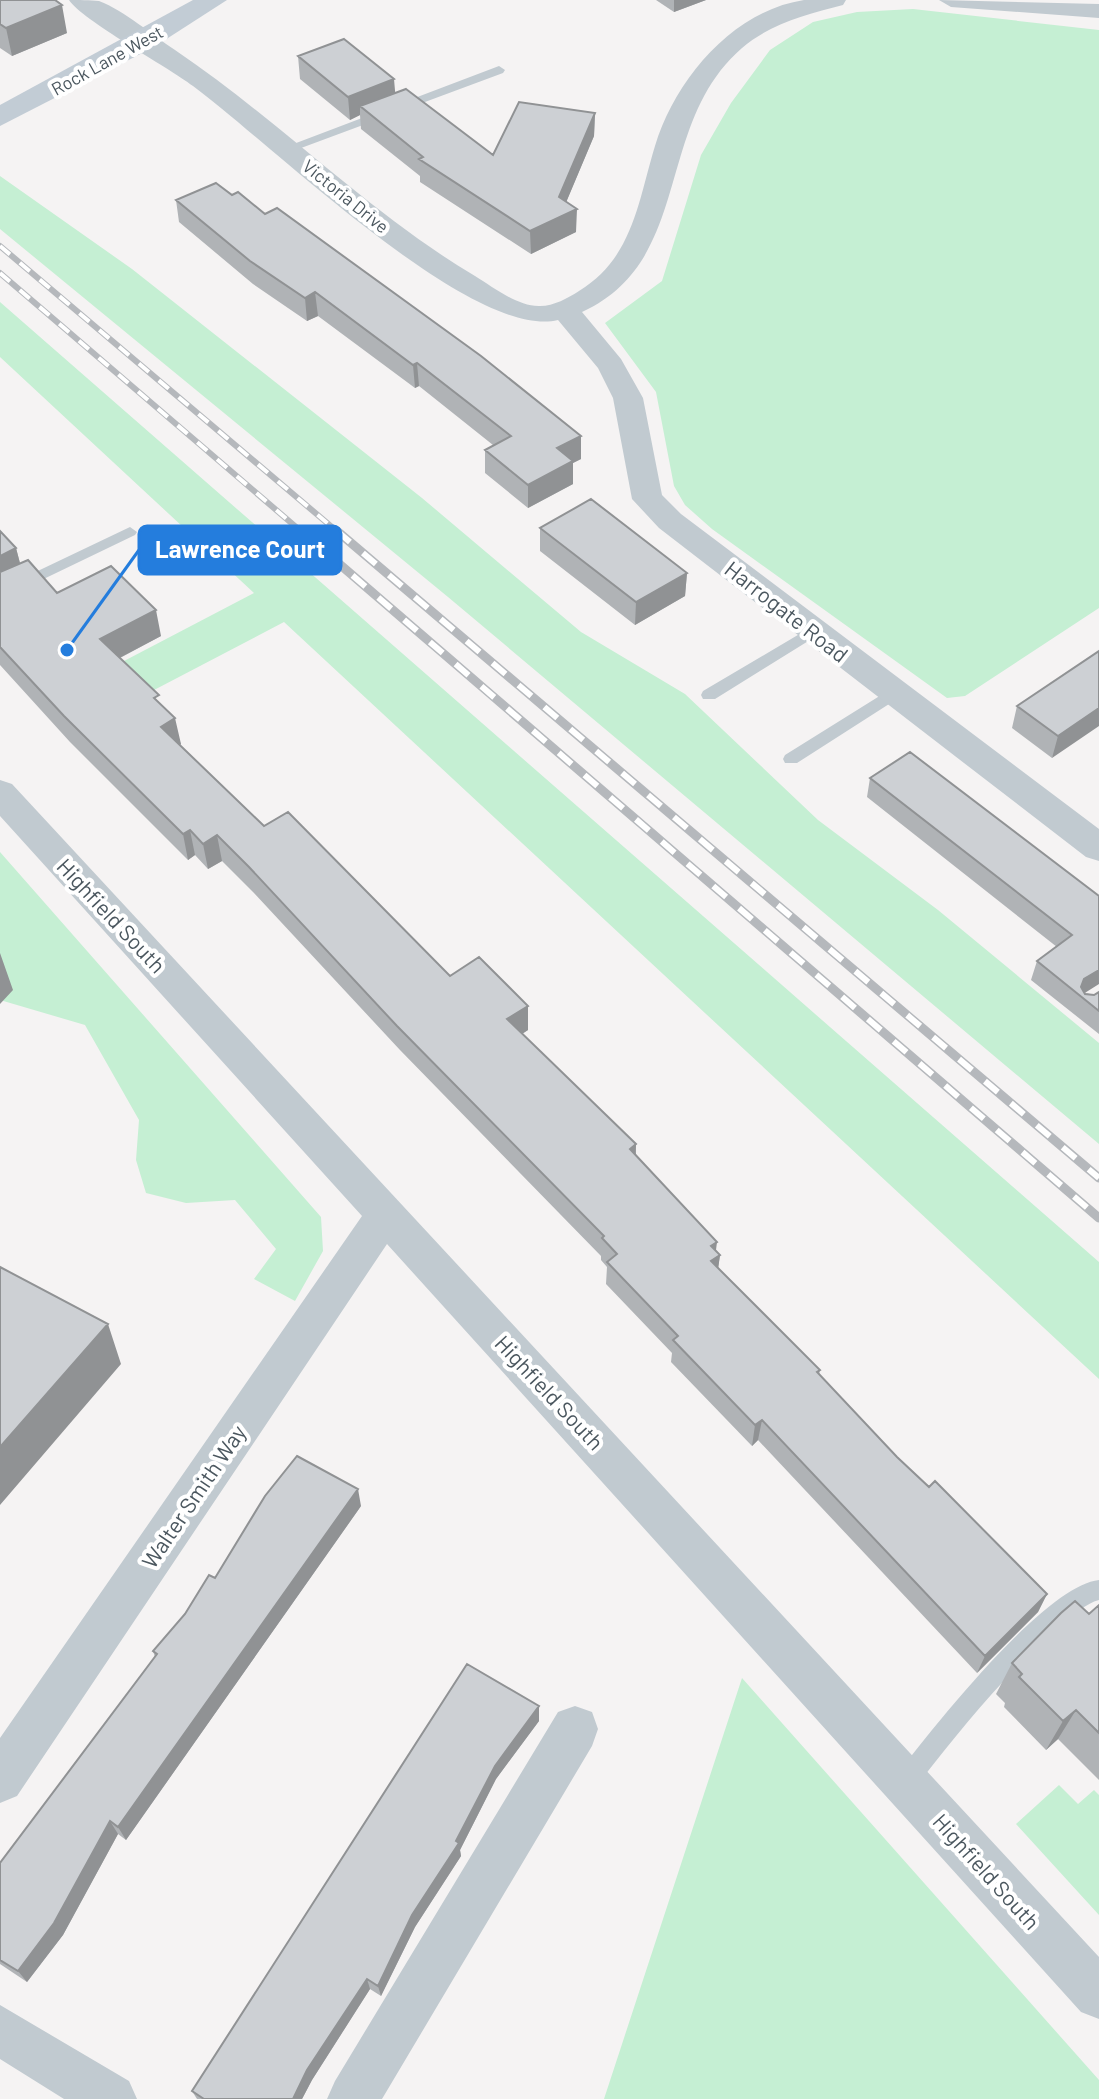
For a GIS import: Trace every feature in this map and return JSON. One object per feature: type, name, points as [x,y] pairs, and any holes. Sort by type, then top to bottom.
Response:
[{"type":"street","name":"Victoria Drive","points":[[81,0],[213,88],[399,239],[459,280],[499,302],[532,315],[549,315],[565,310]]},
{"type":"street","name":"Rock Lane West","points":[[0,117],[144,41],[213,0]]},
{"type":"street","points":[[565,310],[600,293],[633,258],[652,218],[669,140],[696,91],[732,44],[771,18],[834,0]]},
{"type":"street","points":[[951,0],[1099,11]]},
{"type":"street","name":"Harrogate Road","points":[[565,310],[611,365],[628,398],[647,499],[813,631],[1099,848]]},
{"type":"street","name":"Highfield South","points":[[0,793],[1099,1994]]},
{"type":"street","name":"Walter Smith Way","points":[[0,1779],[386,1213]]},
{"type":"street","points":[[353,2099],[575,1729]]},
{"type":"street","points":[[0,2030],[111,2099]]},
{"type":"lane","points":[[289,148],[499,70]]},
{"type":"lane","points":[[0,595],[130,532]]},
{"type":"lane","points":[[709,695],[813,631]]},
{"type":"lane","points":[[791,759],[894,693]]},
{"type":"lane","points":[[906,1781],[982,1684],[1042,1625],[1090,1591],[1099,1590]]},
{"type":"green space","points":[[913,9],[1099,30],[1099,608],[965,696],[947,698],[712,529],[685,505],[674,486],[656,392],[605,323],[662,281],[701,155],[731,103],[770,50],[813,22],[857,12]]},
{"type":"green space","points":[[0,176],[132,269],[422,498],[581,632],[685,694],[818,820],[938,910],[1099,1043],[1099,1144],[448,597],[0,229]]},
{"type":"green space","points":[[0,302],[1099,1262],[1099,1379],[284,622],[133,701],[103,672],[254,593],[0,357]]},
{"type":"green space","points":[[0,852],[321,1217],[323,1251],[295,1301],[254,1279],[276,1249],[235,1200],[186,1203],[146,1193],[136,1160],[139,1120],[85,1025],[0,1000]]},
{"type":"green space","points":[[742,1678],[1099,2080],[1099,2099],[604,2099]]},
{"type":"green space","points":[[1059,1785],[1078,1804],[1094,1790],[1099,1795],[1099,1915],[1016,1824]]},
{"type":"building","points":[[0,0],[55,0],[62,5],[6,28],[0,24]]},
{"type":"building","points":[[344,39],[394,79],[348,97],[298,56]]},
{"type":"building","points":[[406,89],[493,155],[519,102],[595,113],[559,197],[577,209],[530,231],[419,159],[423,157],[360,106]]},
{"type":"building","points":[[216,183],[232,195],[238,192],[265,214],[277,208],[481,356],[581,436],[557,448],[573,461],[528,485],[485,450],[511,436],[417,363],[413,365],[315,292],[305,298],[250,261],[176,200]]},
{"type":"building","points":[[591,499],[687,573],[636,602],[540,528]]},
{"type":"building","points":[[0,531],[16,548],[0,556]]},
{"type":"building","points":[[28,560],[57,593],[111,566],[156,610],[100,639],[159,695],[154,698],[175,718],[161,727],[264,826],[288,812],[450,976],[479,957],[528,1006],[507,1019],[636,1144],[630,1149],[717,1242],[711,1246],[720,1255],[711,1261],[820,1370],[817,1372],[897,1457],[929,1487],[935,1481],[1047,1594],[985,1656],[762,1420],[755,1425],[673,1340],[678,1336],[607,1262],[617,1254],[602,1238],[604,1236],[397,1026],[249,867],[217,835],[203,844],[190,830],[183,834],[64,716],[0,647],[0,572]]},
{"type":"building","points":[[1099,651],[1099,708],[1058,736],[1017,706]]},
{"type":"building","points":[[910,752],[1099,896],[1099,970],[1084,979],[1081,987],[1085,994],[1099,992],[1099,1011],[1037,961],[1072,935],[870,778]]},
{"type":"building","points":[[0,1267],[108,1324],[0,1447]]},
{"type":"building","points":[[297,1456],[358,1489],[118,1827],[110,1821],[54,1923],[18,1971],[0,1960],[0,1863],[157,1654],[153,1651],[185,1614],[209,1575],[215,1578],[265,1496]]},
{"type":"building","points":[[1075,1601],[1089,1614],[1099,1605],[1099,1733],[1076,1710],[1063,1721],[1019,1677],[1022,1674],[1012,1663]]},
{"type":"building","points":[[467,1664],[539,1706],[495,1766],[456,1841],[459,1843],[412,1915],[378,1986],[367,1979],[307,2070],[293,2099],[204,2099],[192,2091]]},
{"type":"railway","points":[[0,246],[339,533]]},
{"type":"railway","points":[[0,273],[303,533]]},
{"type":"railway","points":[[301,531],[1099,1218]]},
{"type":"railway","points":[[337,531],[1099,1178]]},
{"type":"place","name":"Lawrence Court","points":[[67,650]]}]
